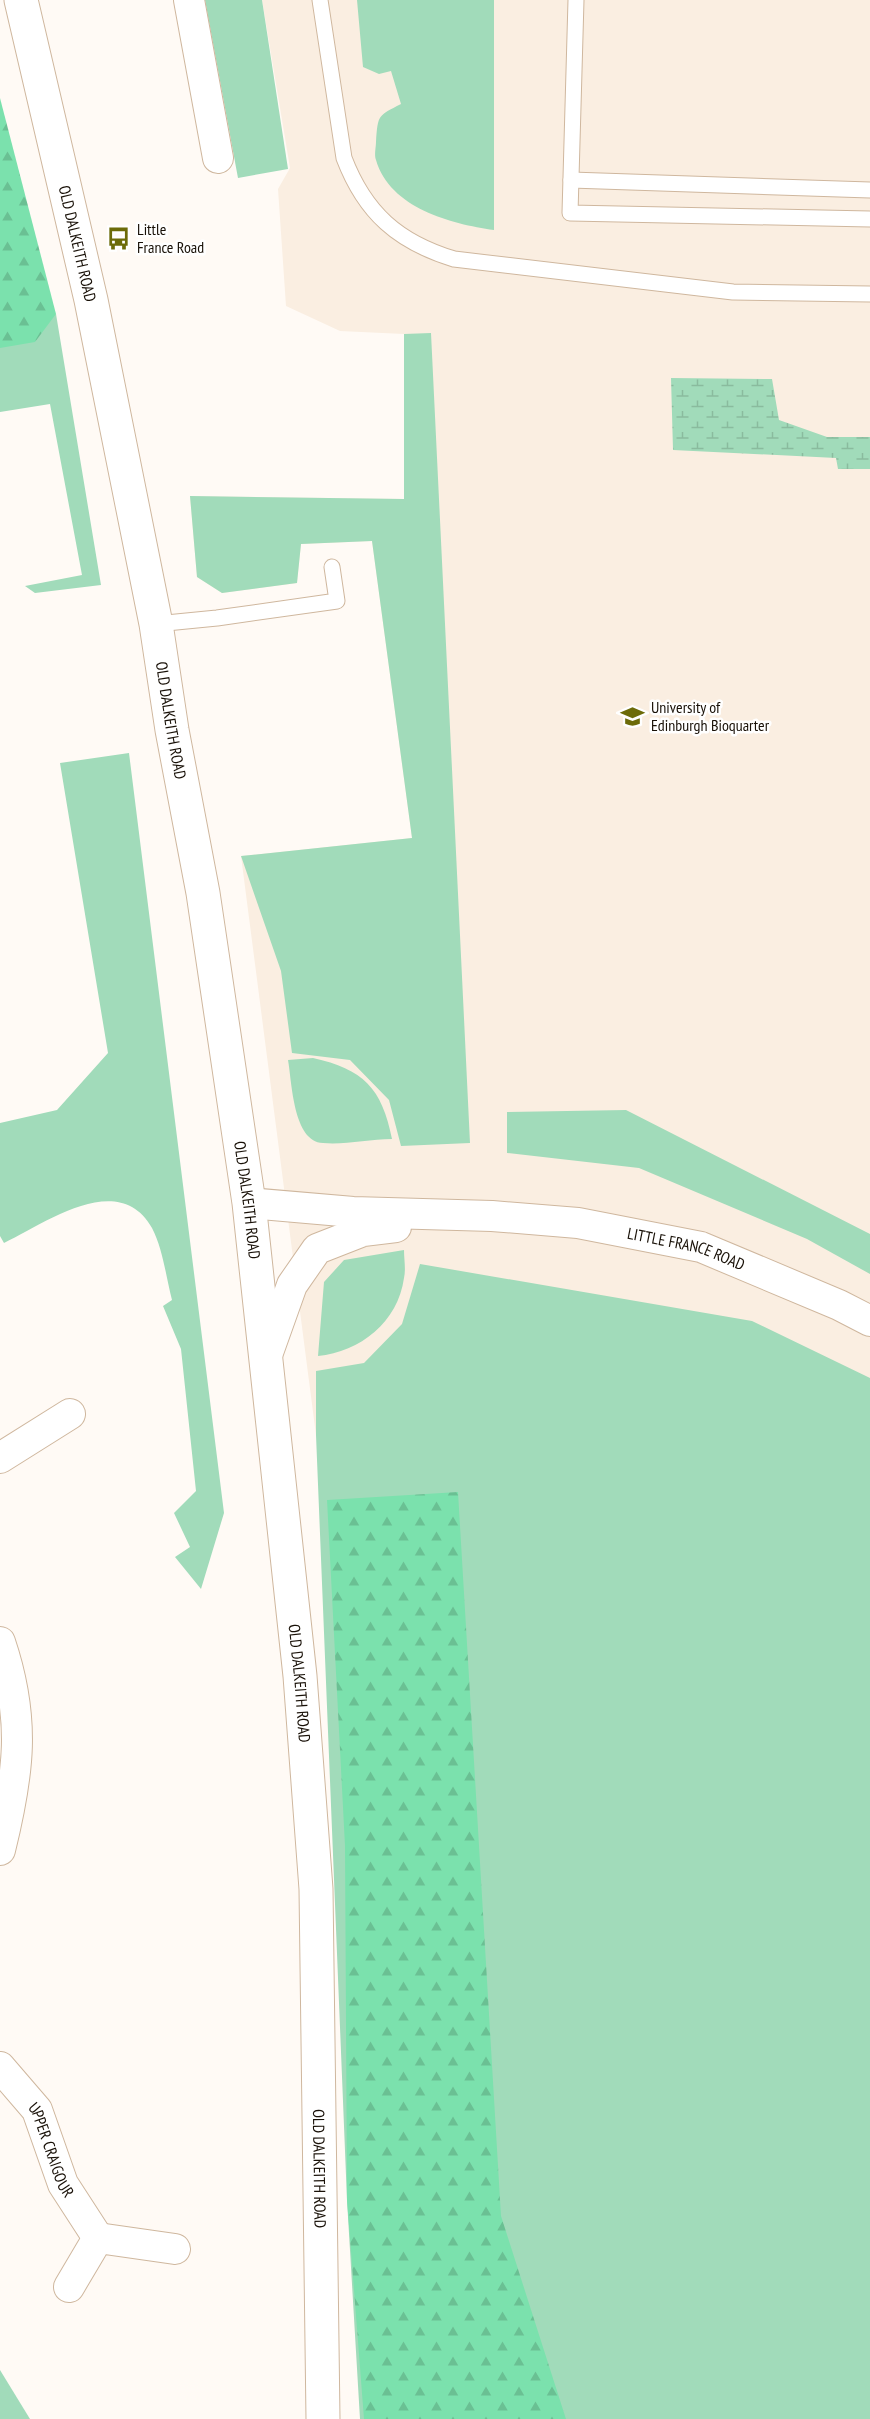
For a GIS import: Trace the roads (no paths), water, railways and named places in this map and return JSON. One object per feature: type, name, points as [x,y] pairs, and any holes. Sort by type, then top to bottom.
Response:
[{"type":"main road","name":"OLD DALKEITH ROAD","points":[[21,0],[91,300],[156,624],[172,730],[203,893],[249,1203],[300,1676],[316,1889],[323,2419]]},
{"type":"street","points":[[189,0],[218,158]]},
{"type":"street","name":"LITTLE FRANCE ROAD","points":[[249,1203],[353,1212],[492,1216],[578,1223],[701,1247],[839,1305],[870,1322]]},
{"type":"street","name":"LITTLE FRANCE ROAD","points":[[266,1358],[292,1285],[317,1249],[363,1231],[492,1216]]},
{"type":"street","points":[[0,1458],[70,1414]]},
{"type":"street","points":[[0,1642],[11,1675],[18,1722],[12,1801],[0,1850]]},
{"type":"street","name":"UPPER CRAIGOUR","points":[[0,2067],[38,2110],[63,2184],[98,2238]]},
{"type":"street","points":[[69,2287],[98,2238],[175,2249]]},
{"type":"lane","points":[[320,0],[344,158],[352,179],[377,215],[393,231],[412,243],[454,259],[734,292],[870,294]]},
{"type":"lane","points":[[576,0],[570,213],[870,219]]},
{"type":"lane","points":[[571,180],[870,190]]},
{"type":"lane","points":[[156,624],[337,601],[332,567]]},
{"type":"place","name":"Little France Road","points":[[119,238]]},
{"type":"place","name":"University of Edinburgh Bioquarter","points":[[633,716]]}]
